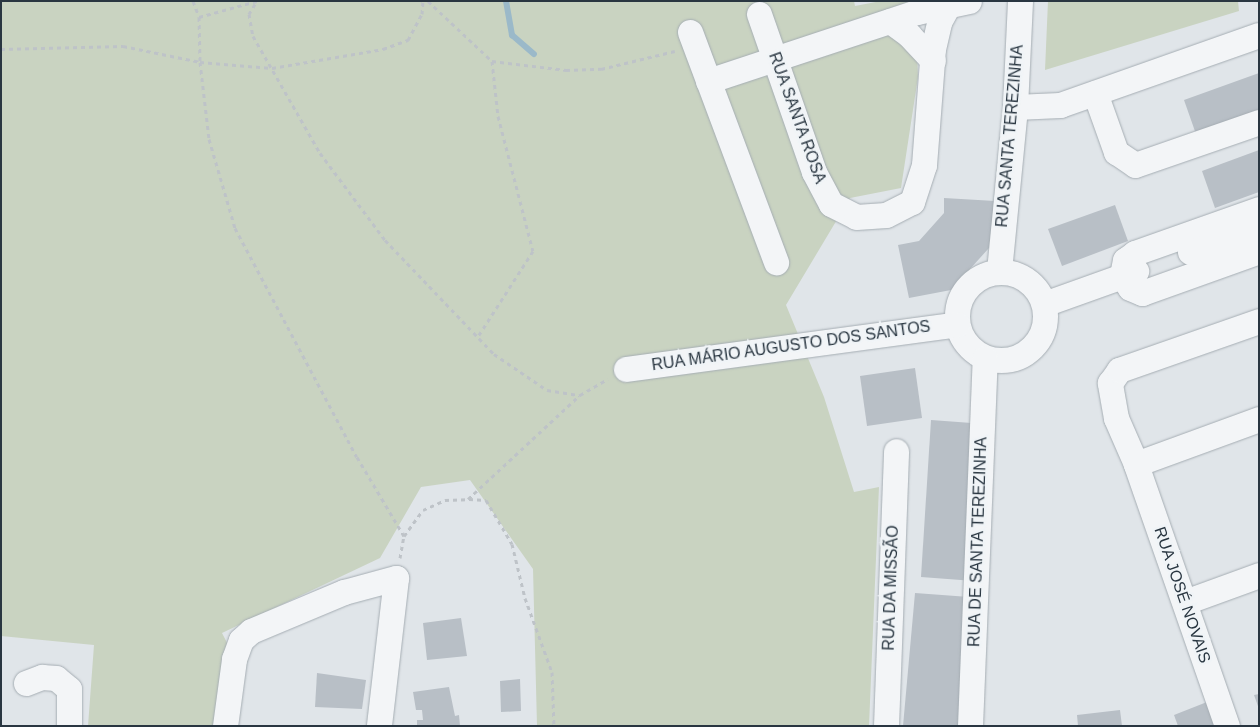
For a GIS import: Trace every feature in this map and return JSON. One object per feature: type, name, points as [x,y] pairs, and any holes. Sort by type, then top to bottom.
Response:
[{"type":"street","name":"RUA SANTA TEREZINHA","points":[[999,271],[1016,107],[1020,1]]},
{"type":"street","points":[[708,81],[890,21],[958,4]]},
{"type":"street","name":"RUA SANTA ROSA","points":[[759,14],[814,172],[831,204],[856,217],[886,214],[912,202],[924,165],[933,61],[939,22],[958,4]]},
{"type":"street","points":[[890,21],[909,35],[933,61]]},
{"type":"street","points":[[1016,107],[1060,105],[1259,35]]},
{"type":"street","points":[[692,39],[776,262]]},
{"type":"street","points":[[1095,93],[1116,152],[1135,165],[1259,122]]},
{"type":"street","points":[[1259,209],[1135,253],[1125,260],[1122,276],[1130,288],[1142,293],[1259,251]]},
{"type":"street","points":[[1044,304],[1259,228]]},
{"type":"street","points":[[999,271],[1016,274],[1031,283],[1044,304],[1043,331],[1034,346],[1019,357],[1002,361],[985,358],[970,349],[960,335],[957,324],[958,300],[967,285],[982,275],[999,271]]},
{"type":"street","name":"RUA JOSÉ NOVAIS","points":[[1227,726],[1136,464],[1116,418],[1110,383],[1119,370],[1259,321]]},
{"type":"street","name":"RUA MÁRIO AUGUSTO DOS SANTOS","points":[[626,369],[957,324]]},
{"type":"street","name":"RUA DE SANTA TEREZINHA","points":[[970,726],[985,358]]},
{"type":"street","points":[[1136,464],[1259,419]]},
{"type":"street","name":"RUA DA MISSÃO","points":[[886,726],[896,451]]},
{"type":"street","points":[[1185,602],[1259,575]]},
{"type":"street","points":[[224,726],[234,659],[241,640],[251,631],[344,592],[396,578],[379,726]]},
{"type":"street","points":[[26,682],[42,677],[56,678],[68,689],[68,726]]},
{"type":"path","points":[[193,1],[199,17],[200,62],[209,139],[235,228],[357,457],[404,536]]},
{"type":"path","points":[[1,49],[123,46],[200,62],[272,68],[382,50],[408,40],[422,14],[423,1]]},
{"type":"path","points":[[428,1],[492,61],[566,70],[601,68],[692,39]]},
{"type":"path","points":[[199,17],[256,2]]},
{"type":"path","points":[[256,2],[249,14],[254,36],[320,153],[385,240],[494,354],[548,390],[580,395]]},
{"type":"path","points":[[477,338],[533,251],[498,116],[492,61]]},
{"type":"path","points":[[468,499],[580,395],[626,369]]},
{"type":"path","points":[[396,578],[404,536],[423,510],[445,500],[486,500],[512,544],[525,598],[552,672],[554,726]]},
{"type":"green space","points":[[1,1],[854,1],[855,6],[881,1],[915,1],[918,77],[901,188],[850,198],[786,305],[824,397],[854,492],[879,487],[869,726],[537,726],[533,569],[470,480],[421,487],[380,558],[222,633],[239,666],[227,726],[88,726],[94,645],[1,636]]},
{"type":"green space","points":[[1048,1],[1238,1],[1239,11],[1045,70]]},
{"type":"building","points":[[1259,73],[1259,115],[1197,137],[1184,100]]},
{"type":"building","points":[[1259,150],[1259,192],[1215,208],[1202,171]]},
{"type":"building","points":[[944,198],[995,201],[989,248],[951,290],[909,298],[898,245],[919,241],[944,213]]},
{"type":"building","points":[[1115,205],[1128,241],[1062,266],[1048,229]]},
{"type":"building","points":[[915,368],[922,418],[867,426],[860,376]]},
{"type":"building","points":[[931,420],[985,424],[974,581],[921,577]]},
{"type":"building","points":[[915,593],[969,597],[958,726],[903,726]]},
{"type":"building","points":[[461,618],[467,656],[427,660],[423,623]]},
{"type":"building","points":[[317,673],[366,680],[362,709],[315,707]]},
{"type":"building","points":[[520,679],[521,711],[501,712],[500,681]]},
{"type":"building","points":[[449,687],[455,716],[459,715],[460,726],[417,726],[417,720],[423,720],[422,710],[416,710],[413,692]]},
{"type":"building","points":[[1259,694],[1259,709],[1254,695]]},
{"type":"building","points":[[1207,702],[1216,726],[1178,726],[1174,715]]},
{"type":"building","points":[[1120,710],[1122,726],[1078,726],[1077,715]]},
{"type":"waterway","points":[[506,1],[512,35],[534,54]]}]
